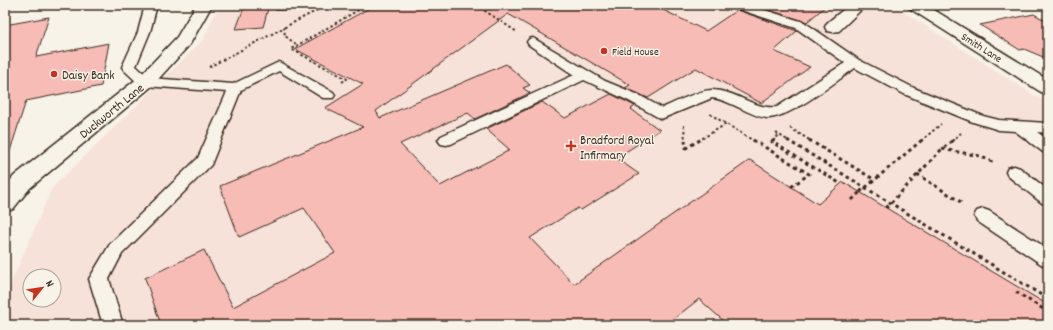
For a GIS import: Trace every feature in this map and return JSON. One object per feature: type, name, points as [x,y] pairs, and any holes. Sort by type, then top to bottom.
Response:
[{"type":"street","name":"Duckworth Lane","points":[[5,204],[22,182],[145,82],[184,40],[204,5]]},
{"type":"street","points":[[833,28],[858,5]]},
{"type":"street","name":"Smith Lane","points":[[915,5],[1048,88]]},
{"type":"lane","points":[[151,5],[144,32],[129,67],[145,82],[235,88],[279,66],[326,93]]},
{"type":"lane","points":[[736,5],[800,25],[854,63],[909,91],[956,110],[999,125],[1048,128]]},
{"type":"lane","points":[[532,42],[600,84],[634,98],[661,114],[710,94],[723,95],[767,113],[781,111],[854,63]]},
{"type":"lane","points":[[446,140],[584,75]]},
{"type":"lane","points":[[113,325],[100,279],[116,250],[205,160],[235,88]]},
{"type":"lane","points":[[1020,127],[1048,148]]},
{"type":"lane","points":[[1014,172],[1048,199]]},
{"type":"lane","points":[[983,216],[1048,259]]},
{"type":"path","points":[[177,84],[327,5]]},
{"type":"path","points":[[326,93],[347,79],[291,49],[367,5]]},
{"type":"path","points":[[476,5],[512,29]]},
{"type":"path","points":[[280,6],[287,15],[283,28],[285,36],[297,45]]},
{"type":"path","points":[[852,200],[956,110]]},
{"type":"path","points":[[767,113],[875,180]]},
{"type":"path","points":[[711,115],[809,174],[791,187]]},
{"type":"path","points":[[684,122],[686,148],[726,124]]},
{"type":"path","points":[[780,134],[772,142],[841,184]]},
{"type":"path","points":[[886,208],[942,149],[959,135]]},
{"type":"path","points":[[822,148],[825,145]]},
{"type":"path","points":[[942,149],[980,156],[1014,172]]},
{"type":"path","points":[[808,152],[1048,300]]},
{"type":"path","points":[[917,174],[983,216]]},
{"type":"path","points":[[1016,292],[1048,312]]},
{"type":"shaded area","name":"Bradford Royal Infirmary","points":[[219,5],[893,5],[1048,104],[1048,325],[5,325],[5,297],[52,188],[203,40]]},
{"type":"building","points":[[245,5],[269,5],[263,27],[236,29]]},
{"type":"building","points":[[375,5],[653,5],[706,31],[737,10],[797,31],[774,51],[810,67],[761,103],[696,68],[648,98],[625,88],[630,85],[508,14],[376,111],[380,118],[506,64],[530,85],[523,88],[530,93],[475,119],[468,113],[400,144],[440,186],[510,150],[486,129],[542,102],[565,118],[611,94],[635,106],[631,109],[660,130],[616,158],[639,174],[581,210],[578,208],[530,238],[574,284],[750,160],[818,204],[843,182],[1048,305],[1048,325],[728,325],[699,299],[666,325],[161,325],[145,278],[204,250],[233,307],[335,253],[304,208],[239,237],[220,186],[363,127],[325,108],[363,84],[295,49]]},
{"type":"building","points":[[775,5],[827,5],[807,22],[769,10]]},
{"type":"building","points":[[1034,14],[1048,22],[1048,59],[1024,49],[1020,50],[980,25]]},
{"type":"building","name":"Daisy Bank","points":[[49,17],[36,57],[109,43],[101,86],[26,101],[10,151],[5,150],[5,25]]},
{"type":"place","name":"Field House","points":[[604,51]]},
{"type":"place","name":"Daisy Bank","points":[[54,74]]},
{"type":"place","name":"Bradford Royal Infirmary","points":[[571,146]]}]
